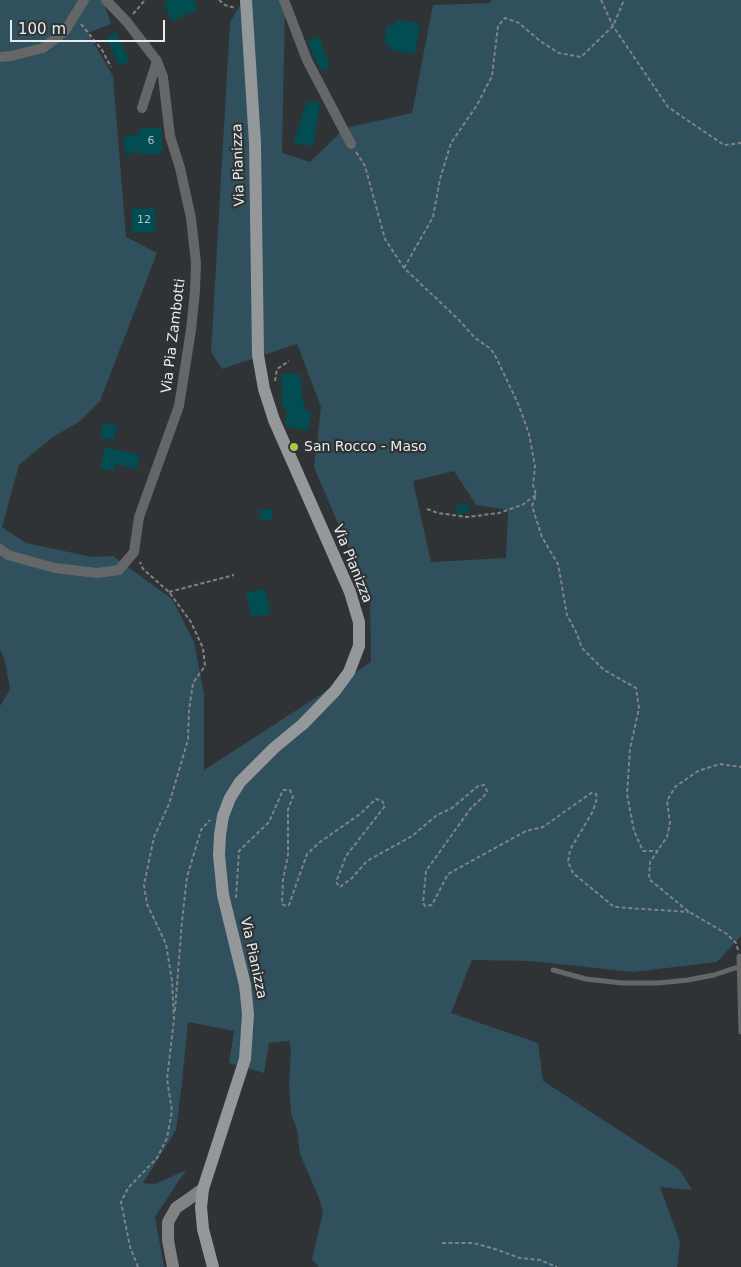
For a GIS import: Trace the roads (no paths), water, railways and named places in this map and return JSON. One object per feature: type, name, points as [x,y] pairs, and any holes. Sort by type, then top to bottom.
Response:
[{"type":"main road","name":"Via Pianizza","points":[[213,1267],[203,1230],[201,1207],[203,1189],[245,1059],[248,1014],[246,985],[223,895],[219,854],[223,816],[230,798],[240,782],[274,748],[303,724],[335,691],[349,672],[360,646],[359,622],[350,592],[274,420],[264,389],[258,355],[255,143],[246,5]]},
{"type":"street","points":[[0,57],[43,48],[64,31],[84,0]]},
{"type":"street","name":"Via Pia Zambotti","points":[[0,549],[8,555],[48,566],[97,574],[119,570],[134,552],[138,517],[179,406],[191,330],[196,272],[191,218],[180,168],[170,136],[163,77],[157,61],[127,22],[106,0]]},
{"type":"street","points":[[284,0],[307,60],[351,144]]},
{"type":"street","points":[[142,108],[157,61]]},
{"type":"street","points":[[173,1267],[168,1240],[168,1222],[176,1208],[203,1189]]},
{"type":"lane","points":[[739,956],[741,1032]]},
{"type":"lane","points":[[553,970],[586,979],[622,983],[658,983],[688,980],[738,967]]},
{"type":"place","name":"San Rocco - Maso","points":[[294,447]]}]
